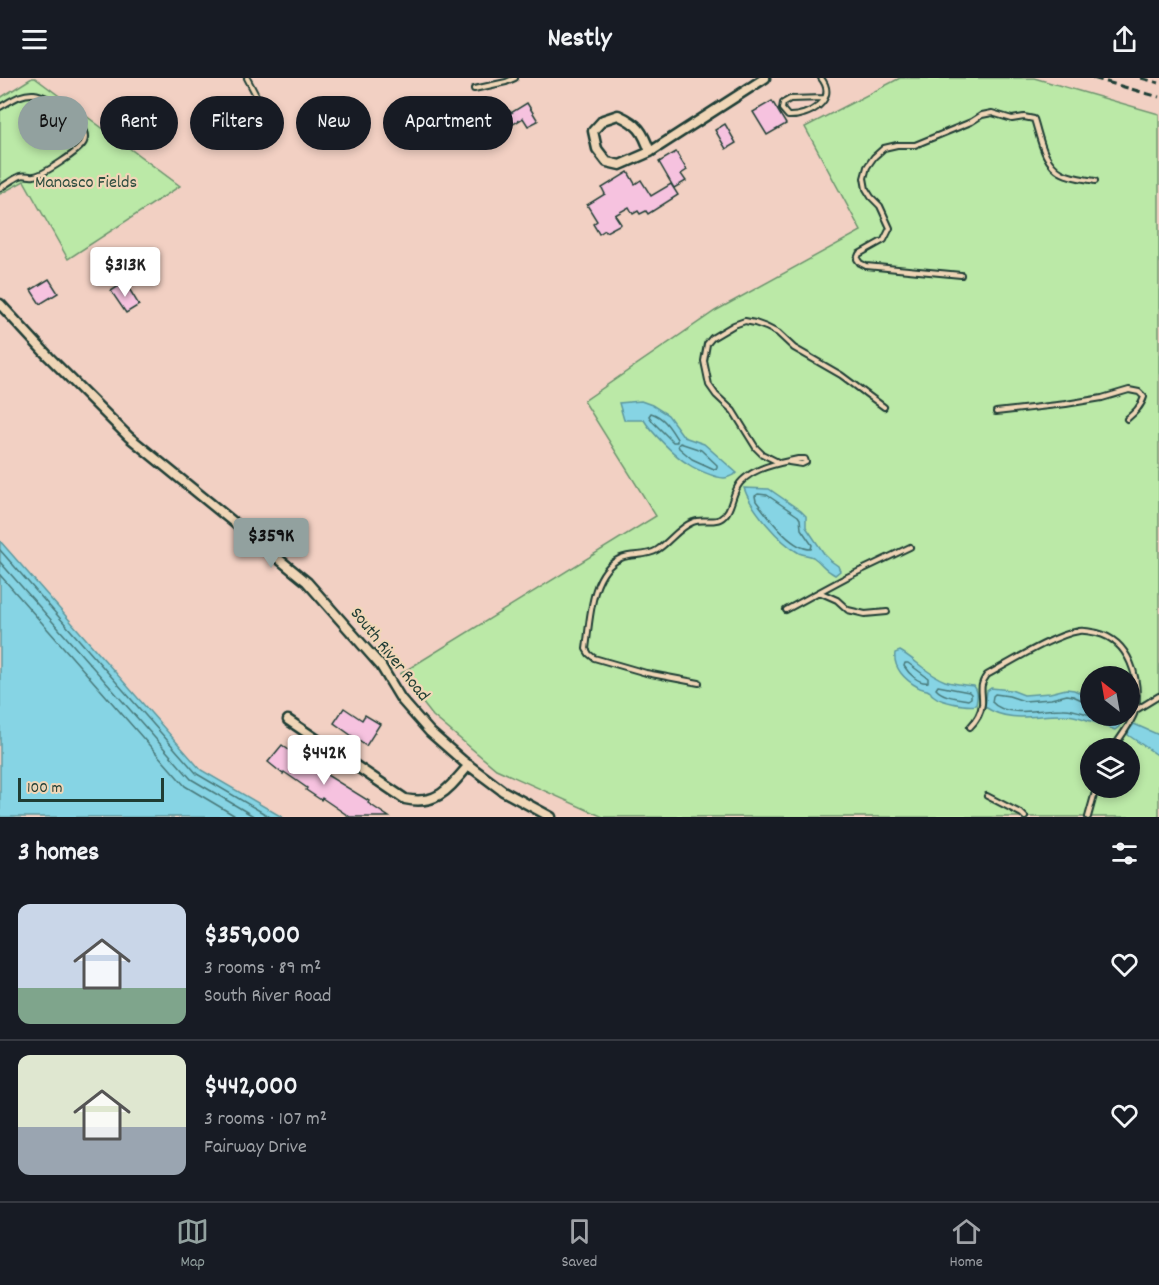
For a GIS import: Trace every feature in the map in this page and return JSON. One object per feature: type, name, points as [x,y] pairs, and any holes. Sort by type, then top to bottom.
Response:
[{"type":"street","points":[[650,152],[644,135],[632,121],[618,115],[603,120],[593,131],[597,149],[607,162],[620,165],[650,152],[765,78]]},
{"type":"street","name":"South River Road","points":[[0,304],[48,357],[129,438],[307,582],[381,666],[401,699],[430,732],[503,791],[551,817]]},
{"type":"street","points":[[288,720],[405,799],[417,802],[432,800],[447,789],[469,765]]},
{"type":"lane","points":[[247,78],[256,96]]},
{"type":"lane","points":[[474,89],[515,78]]},
{"type":"lane","points":[[821,78],[826,84],[826,93],[824,98],[822,103],[812,111],[797,116],[788,116],[782,109],[783,103],[790,99],[824,98]]},
{"type":"lane","points":[[0,107],[21,95],[36,94],[48,98],[78,120],[85,132],[84,142],[62,161],[35,176],[23,174],[0,188]]},
{"type":"lane","points":[[961,275],[866,266],[857,259],[859,254],[884,240],[890,228],[880,206],[866,189],[864,178],[874,157],[884,148],[897,145],[915,146],[982,115],[992,113],[1012,119],[1024,117],[1034,119],[1042,147],[1051,163],[1061,173],[1095,181]]},
{"type":"lane","points":[[780,463],[762,454],[756,448],[733,411],[709,385],[704,361],[707,345],[712,338],[734,325],[745,321],[778,333],[794,348],[841,375],[884,408]]},
{"type":"lane","points":[[996,412],[1066,404],[1102,398],[1129,390],[1139,392],[1144,397],[1143,403],[1127,420]]},
{"type":"lane","points":[[699,683],[646,673],[594,658],[586,649],[590,605],[604,571],[612,564],[621,558],[655,552],[684,526],[695,520],[718,520],[727,513],[740,483],[770,465],[789,462]]},
{"type":"lane","points":[[786,610],[910,547]]},
{"type":"lane","points":[[819,592],[837,600],[848,610],[865,614],[887,612]]},
{"type":"lane","points":[[970,727],[981,710],[981,682],[987,675],[1069,633],[1082,630],[1105,635],[1124,650],[1131,666]]},
{"type":"lane","points":[[1140,708],[1159,696]]},
{"type":"lane","points":[[987,796],[1025,817]]},
{"type":"lane","points":[[1088,817],[1093,798]]},
{"type":"green space","name":"Manasco Fields","points":[[32,78],[59,96],[18,96],[18,150],[88,150],[88,117],[100,126],[100,150],[132,150],[180,186],[68,259],[24,181],[0,194],[0,98]]},
{"type":"green space","points":[[900,78],[1034,78],[1159,114],[1159,817],[603,817],[496,769],[433,716],[400,674],[656,516],[584,401],[715,311],[861,231],[805,127]]},
{"type":"water","points":[[641,401],[668,415],[684,437],[704,444],[737,473],[724,478],[700,471],[683,461],[644,420],[624,420],[619,403]]},
{"type":"water","points":[[744,488],[769,489],[801,511],[806,516],[806,527],[825,555],[838,566],[840,571],[835,575],[813,557],[791,548],[759,515]]},
{"type":"water","points":[[0,541],[201,770],[282,817],[0,817]]},
{"type":"water","points":[[900,651],[945,681],[974,686],[977,693],[976,705],[960,705],[942,700],[913,684],[904,677],[896,664],[895,653]]},
{"type":"water","points":[[991,688],[1011,690],[1024,695],[1074,690],[1080,693],[1080,718],[1070,715],[1014,717],[1004,715],[985,707],[987,691]]},
{"type":"water","points":[[1104,726],[1119,726],[1115,730]]},
{"type":"water","points":[[1132,726],[1139,726],[1159,735],[1159,756],[1140,743],[1140,738],[1132,738],[1128,735]]},
{"type":"building","points":[[772,101],[786,124],[767,135],[753,112]]},
{"type":"building","points":[[527,103],[538,121],[528,126],[523,118],[513,124],[513,112]]},
{"type":"building","points":[[725,124],[736,143],[726,149],[715,130]]},
{"type":"building","points":[[676,152],[687,170],[681,174],[686,181],[674,188],[659,162]]},
{"type":"building","points":[[628,172],[635,184],[641,180],[651,196],[671,184],[678,195],[648,214],[646,211],[640,214],[638,211],[633,214],[629,207],[615,215],[621,224],[599,234],[593,224],[597,221],[587,205],[605,194],[602,188]]},
{"type":"building","points":[[49,279],[58,293],[40,304],[31,290]]},
{"type":"building","points":[[125,282],[139,305],[126,313],[111,291]]},
{"type":"building","points":[[344,708],[362,720],[365,715],[380,724],[366,746],[334,723]]},
{"type":"building","points":[[282,745],[318,772],[319,770],[369,801],[368,803],[389,817],[350,817],[306,790],[307,788],[268,762]]},
{"type":"railway","points":[[1093,78],[1159,97]]},
{"type":"railway","points":[[1141,78],[1159,83]]}]
